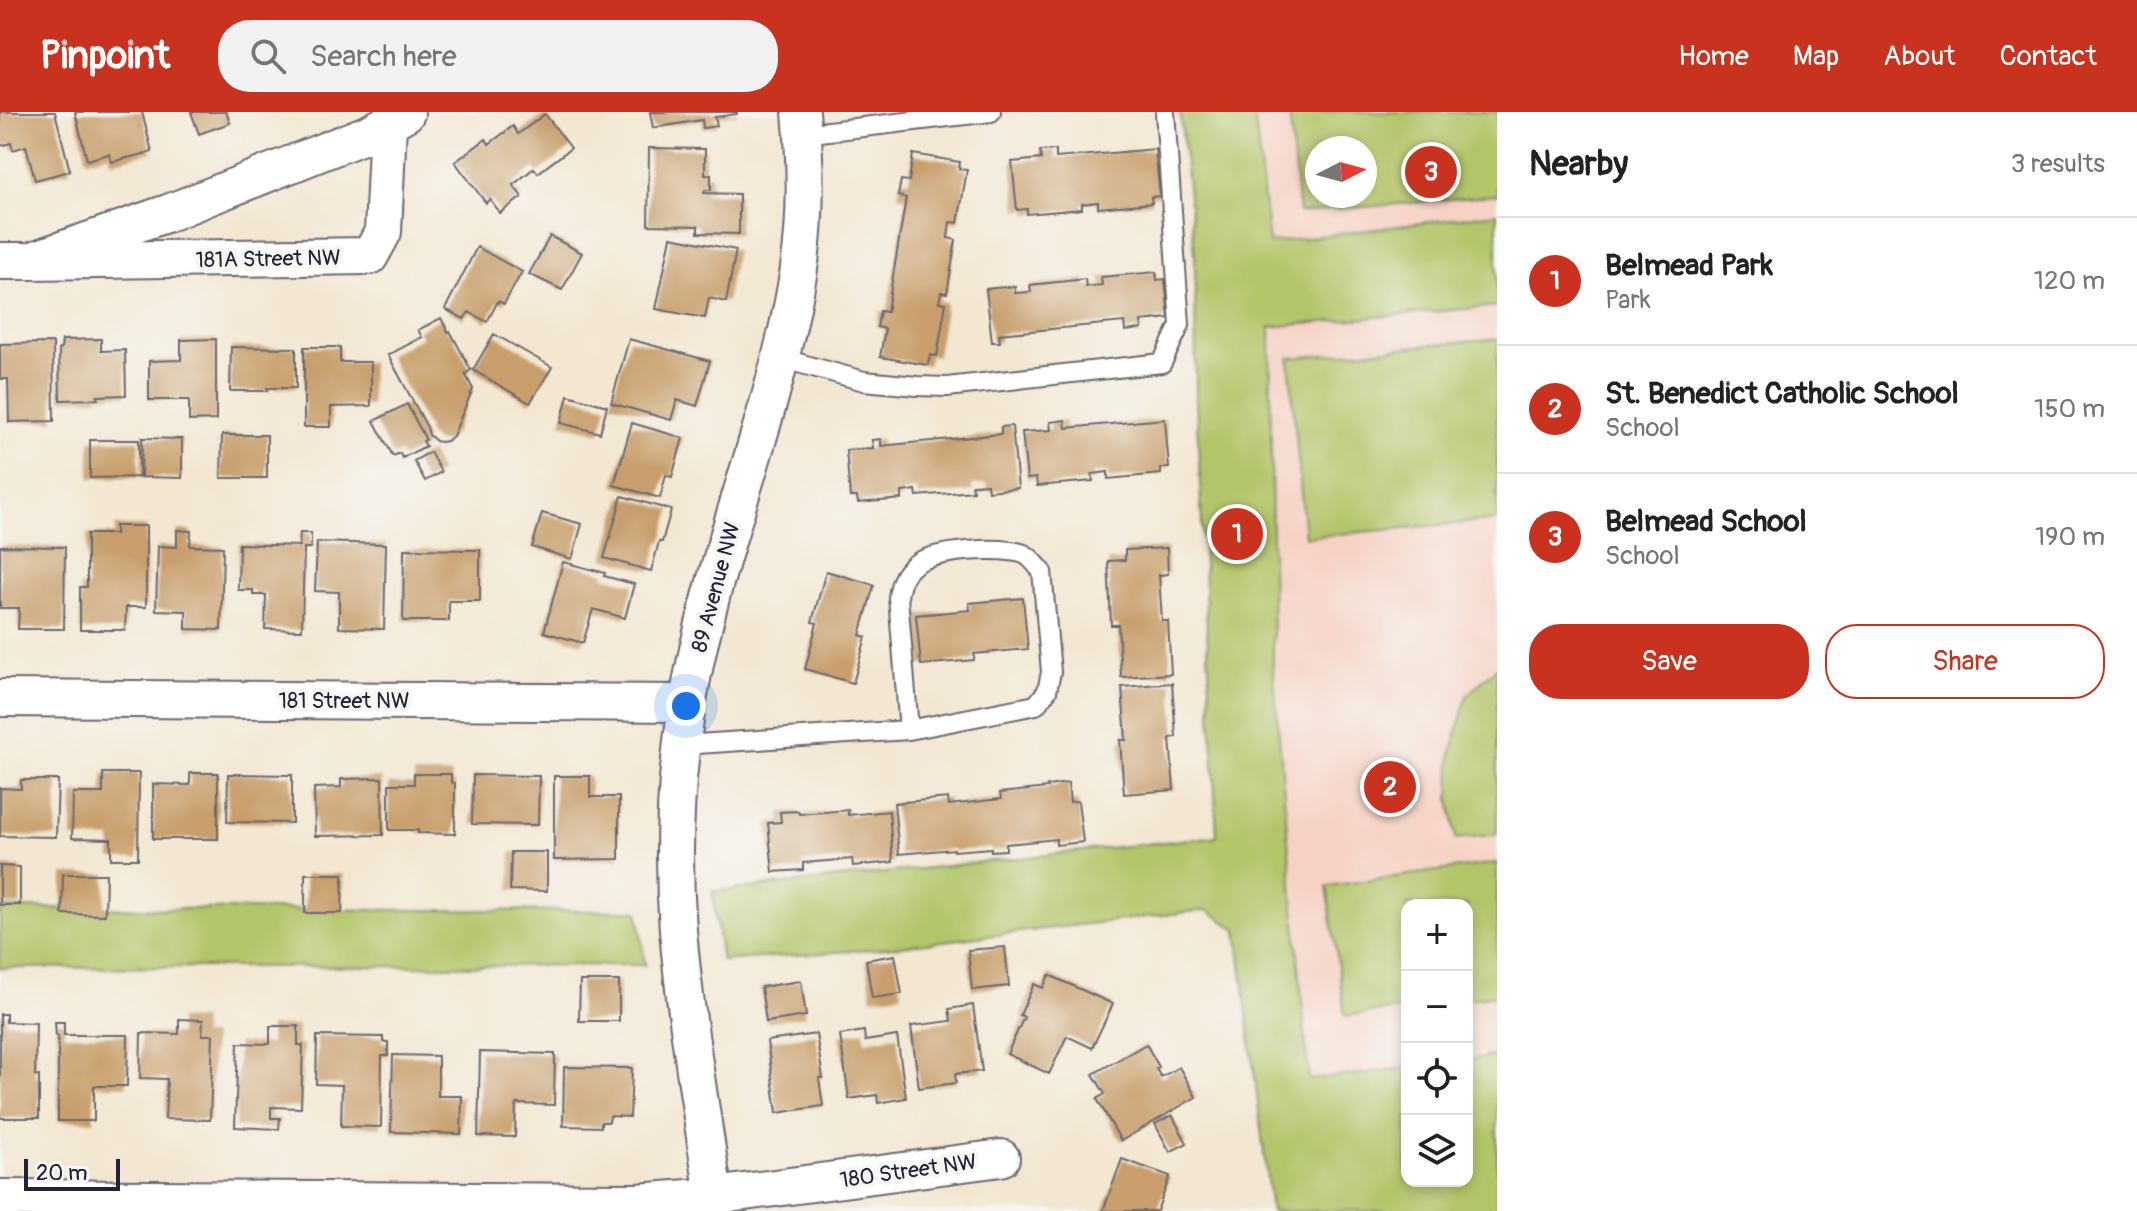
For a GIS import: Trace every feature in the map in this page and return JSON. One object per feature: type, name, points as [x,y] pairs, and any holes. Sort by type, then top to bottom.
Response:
[{"type":"street","name":"181A Street NW","points":[[15,261],[222,193],[372,132],[398,118]]},
{"type":"street","name":"181A Street NW","points":[[15,261],[370,256],[383,232],[398,118]]},
{"type":"street","name":"89 Avenue NW","points":[[715,1204],[678,929],[675,867],[682,745],[687,703],[706,616],[780,358],[799,272],[804,224],[802,123]]},
{"type":"street","name":"181 Street NW","points":[[0,698],[687,703]]},
{"type":"street","name":"180 Street NW","points":[[0,1198],[307,1206],[715,1204],[1001,1158]]},
{"type":"lane","points":[[802,123],[991,112]]},
{"type":"lane","points":[[780,358],[864,381],[947,387],[1162,363],[1180,325],[1165,112]]},
{"type":"lane","points":[[682,745],[909,730],[1036,705],[1047,691],[1051,672],[1042,571],[1026,555],[997,550],[940,553],[915,564],[901,579],[898,597],[909,730]]},
{"type":"shaded area","points":[[1254,112],[1497,112],[1497,213],[1269,243]]},
{"type":"shaded area","points":[[1497,306],[1497,1056],[1473,1059],[1473,899],[1401,899],[1401,1069],[1310,1081],[1273,668],[1270,326]]},
{"type":"green space","points":[[1180,112],[1254,112],[1269,243],[1497,213],[1497,306],[1270,327],[1273,668],[1309,1080],[1401,1069],[1401,1187],[1473,1187],[1473,1059],[1497,1056],[1497,1211],[1271,1211],[1237,930],[1207,910],[876,949],[722,961],[712,892],[1217,836],[1196,400],[1195,253]]},
{"type":"green space","points":[[1289,112],[1497,112],[1497,195],[1377,206],[1377,136],[1305,136],[1305,208],[1354,208],[1299,213]]},
{"type":"green space","points":[[1497,339],[1497,520],[1305,537],[1289,358]]},
{"type":"green space","points":[[1497,667],[1497,834],[1456,839],[1450,797],[1451,755],[1467,695]]},
{"type":"green space","points":[[1497,863],[1497,995],[1473,998],[1473,899],[1401,899],[1401,1009],[1345,1016],[1327,886]]},
{"type":"green space","points":[[0,908],[638,911],[645,965],[0,968]]},
{"type":"building","points":[[0,112],[55,112],[70,171],[35,180],[26,146],[13,150],[11,143],[0,146]]},
{"type":"building","points":[[75,112],[142,112],[152,152],[111,162],[109,154],[87,160]]},
{"type":"building","points":[[191,112],[226,112],[230,123],[199,134]]},
{"type":"building","points":[[650,112],[737,114],[715,117],[717,126],[703,128],[702,120],[653,128]]},
{"type":"building","points":[[545,114],[571,148],[538,173],[534,168],[513,185],[522,197],[500,213],[490,199],[486,203],[455,162],[486,139],[489,144],[513,126],[518,134]]},
{"type":"building","points":[[649,148],[705,149],[705,175],[711,175],[711,190],[704,193],[739,194],[739,234],[698,233],[698,226],[648,225]]},
{"type":"building","points":[[1155,149],[1160,196],[1151,197],[1152,203],[1098,208],[1098,202],[1082,204],[1082,209],[1027,214],[1027,209],[1017,210],[1012,162],[1041,159],[1040,151],[1056,150],[1056,158]]},
{"type":"building","points":[[913,154],[960,162],[959,169],[967,170],[958,223],[950,222],[948,238],[956,240],[947,293],[941,292],[939,302],[946,303],[937,356],[930,355],[928,365],[880,357],[885,329],[877,327],[880,311],[887,312],[906,198],[898,196],[901,180],[909,181]]},
{"type":"building","points":[[550,236],[582,253],[562,290],[529,274]]},
{"type":"building","points":[[671,237],[736,250],[726,302],[709,298],[705,318],[656,309]]},
{"type":"building","points":[[477,247],[522,272],[504,304],[498,301],[487,322],[469,312],[464,319],[445,309]]},
{"type":"building","points":[[1156,272],[1157,280],[1165,279],[1169,318],[1141,321],[1142,329],[1125,331],[1124,322],[999,334],[1000,342],[992,342],[986,289],[1015,286],[1015,293],[1031,292],[1030,285],[1085,279],[1086,287],[1102,285],[1101,277]]},
{"type":"building","points":[[441,318],[471,370],[465,374],[473,389],[453,436],[440,442],[429,435],[388,355],[422,337],[418,330]]},
{"type":"building","points":[[494,334],[552,367],[530,403],[473,370]]},
{"type":"building","points":[[101,339],[101,351],[125,350],[126,395],[60,400],[59,349],[62,340]]},
{"type":"building","points":[[216,339],[216,420],[189,421],[189,400],[149,400],[149,361],[181,360],[181,340]]},
{"type":"building","points":[[629,339],[710,361],[697,406],[677,400],[671,420],[611,403]]},
{"type":"building","points":[[53,343],[54,421],[9,422],[8,379],[0,379],[0,344]]},
{"type":"building","points":[[231,347],[296,348],[296,388],[230,391]]},
{"type":"building","points":[[304,347],[340,347],[340,362],[371,362],[371,406],[331,407],[331,427],[304,427]]},
{"type":"building","points":[[568,395],[607,406],[600,433],[561,423]]},
{"type":"building","points":[[407,404],[426,440],[423,441],[426,446],[402,458],[400,453],[393,456],[374,421]]},
{"type":"building","points":[[1165,419],[1169,468],[1161,468],[1161,474],[1108,479],[1108,472],[1092,474],[1093,481],[1037,486],[1036,478],[1027,479],[1022,432],[1051,430],[1050,422],[1065,420],[1066,428]]},
{"type":"building","points":[[632,423],[683,438],[672,477],[666,475],[660,498],[614,485]]},
{"type":"building","points":[[1012,426],[1018,488],[988,491],[987,484],[972,485],[973,491],[917,496],[916,490],[902,492],[902,499],[858,503],[857,497],[850,497],[846,450],[873,448],[872,440],[881,439],[881,446],[1001,434],[1001,427]]},
{"type":"building","points":[[222,435],[267,435],[267,478],[221,478]]},
{"type":"building","points":[[142,438],[182,439],[182,478],[141,477]]},
{"type":"building","points":[[90,440],[139,440],[139,477],[90,478]]},
{"type":"building","points":[[430,452],[441,472],[425,481],[414,461]]},
{"type":"building","points":[[622,496],[671,510],[651,571],[604,558]]},
{"type":"building","points":[[542,513],[582,524],[572,559],[532,547]]},
{"type":"building","points":[[115,526],[146,526],[146,607],[126,607],[125,630],[80,630],[80,587],[87,587],[87,534],[115,534]]},
{"type":"building","points":[[177,530],[191,531],[190,546],[223,547],[221,630],[186,629],[186,611],[156,610],[158,546],[177,547]]},
{"type":"building","points":[[300,533],[311,533],[311,548],[304,548],[302,630],[265,629],[266,595],[253,595],[253,590],[238,590],[239,544],[299,546]]},
{"type":"building","points":[[317,542],[386,544],[384,629],[339,628],[339,592],[315,591]]},
{"type":"building","points":[[0,546],[65,547],[64,629],[18,629],[19,608],[0,608]]},
{"type":"building","points":[[1167,548],[1168,574],[1159,575],[1162,621],[1168,621],[1171,674],[1121,677],[1118,625],[1111,625],[1108,561],[1125,560],[1125,550]]},
{"type":"building","points":[[404,549],[480,550],[480,601],[449,601],[449,621],[403,621]]},
{"type":"building","points":[[563,562],[634,584],[625,618],[593,609],[583,643],[544,632]]},
{"type":"building","points":[[826,571],[874,585],[860,635],[866,637],[853,683],[805,669],[817,623],[812,622]]},
{"type":"building","points":[[1023,598],[1028,649],[974,654],[974,660],[921,665],[916,615],[970,610],[969,603]]},
{"type":"building","points":[[1172,683],[1176,737],[1170,738],[1174,790],[1124,794],[1120,740],[1126,740],[1122,687]]},
{"type":"building","points":[[103,773],[139,773],[138,859],[111,859],[111,839],[72,838],[73,793],[103,793]]},
{"type":"building","points":[[190,773],[218,773],[218,839],[153,839],[153,784],[190,785]]},
{"type":"building","points":[[228,774],[292,775],[292,823],[227,822]]},
{"type":"building","points":[[414,774],[451,774],[451,782],[455,783],[455,834],[389,830],[389,784],[414,784]]},
{"type":"building","points":[[473,775],[539,776],[538,825],[472,824]]},
{"type":"building","points":[[554,776],[590,776],[590,797],[619,797],[619,859],[554,860]]},
{"type":"building","points":[[382,778],[383,835],[315,836],[314,788],[341,787],[341,779]]},
{"type":"building","points":[[21,780],[58,780],[56,837],[0,836],[0,788],[21,789]]},
{"type":"building","points":[[1068,783],[1070,802],[1078,801],[1083,842],[1056,845],[1056,839],[1006,844],[1006,850],[954,849],[899,854],[894,803],[948,798],[949,805],[1001,799],[1000,793]]},
{"type":"building","points":[[848,810],[848,815],[889,811],[893,862],[853,866],[852,859],[803,863],[803,870],[773,872],[768,823],[781,822],[780,812],[798,811],[799,814]]},
{"type":"building","points":[[511,852],[547,852],[547,891],[510,890]]},
{"type":"building","points":[[0,866],[20,867],[20,905],[0,905]]},
{"type":"building","points":[[63,874],[106,874],[105,915],[62,914]]},
{"type":"building","points":[[305,874],[343,874],[342,913],[305,913]]},
{"type":"building","points":[[1005,947],[1009,986],[972,990],[968,950]]},
{"type":"building","points":[[895,955],[902,994],[872,998],[866,960]]},
{"type":"building","points":[[1049,975],[1113,1004],[1092,1048],[1067,1036],[1049,1074],[1007,1054],[1024,1017],[1020,1015],[1034,984],[1043,988]]},
{"type":"building","points":[[580,981],[619,981],[619,1021],[579,1021]]},
{"type":"building","points":[[801,981],[806,1016],[766,1022],[761,987]]},
{"type":"building","points":[[973,1005],[982,1071],[955,1074],[956,1083],[919,1088],[911,1026],[951,1021],[949,1009]]},
{"type":"building","points":[[0,1014],[6,1014],[6,1022],[36,1023],[35,1076],[39,1076],[39,1118],[0,1118]]},
{"type":"building","points":[[179,1019],[203,1020],[202,1035],[213,1035],[210,1120],[165,1119],[167,1079],[140,1078],[141,1033],[179,1034]]},
{"type":"building","points":[[55,1022],[64,1022],[64,1035],[128,1035],[127,1086],[94,1086],[94,1121],[58,1121],[58,1036]]},
{"type":"building","points":[[270,1026],[298,1026],[298,1045],[303,1045],[301,1108],[271,1107],[271,1118],[280,1118],[279,1129],[235,1127],[238,1043],[270,1044]]},
{"type":"building","points":[[864,1031],[865,1041],[897,1036],[906,1098],[878,1103],[877,1095],[849,1099],[840,1035]]},
{"type":"building","points":[[816,1034],[823,1078],[819,1078],[823,1106],[777,1113],[767,1041]]},
{"type":"building","points":[[317,1036],[383,1037],[383,1042],[388,1042],[388,1056],[382,1056],[381,1127],[341,1126],[342,1085],[316,1084]]},
{"type":"building","points":[[1146,1044],[1161,1077],[1179,1067],[1196,1097],[1121,1141],[1097,1099],[1105,1094],[1093,1074]]},
{"type":"building","points":[[480,1052],[555,1054],[554,1105],[516,1104],[515,1137],[478,1136]]},
{"type":"building","points":[[393,1055],[438,1056],[438,1096],[462,1096],[461,1134],[391,1132]]},
{"type":"building","points":[[564,1067],[632,1068],[630,1117],[610,1116],[609,1122],[601,1122],[601,1127],[563,1126]]},
{"type":"building","points":[[1172,1115],[1187,1143],[1170,1152],[1155,1124]]},
{"type":"building","points":[[1122,1159],[1170,1176],[1157,1211],[1103,1211]]},
{"type":"place","name":"Belmead School","points":[[1431,172]]},
{"type":"place","name":"Belmead Park","points":[[1237,534]]},
{"type":"place","name":"St. Benedict Catholic School","points":[[1390,787]]}]
